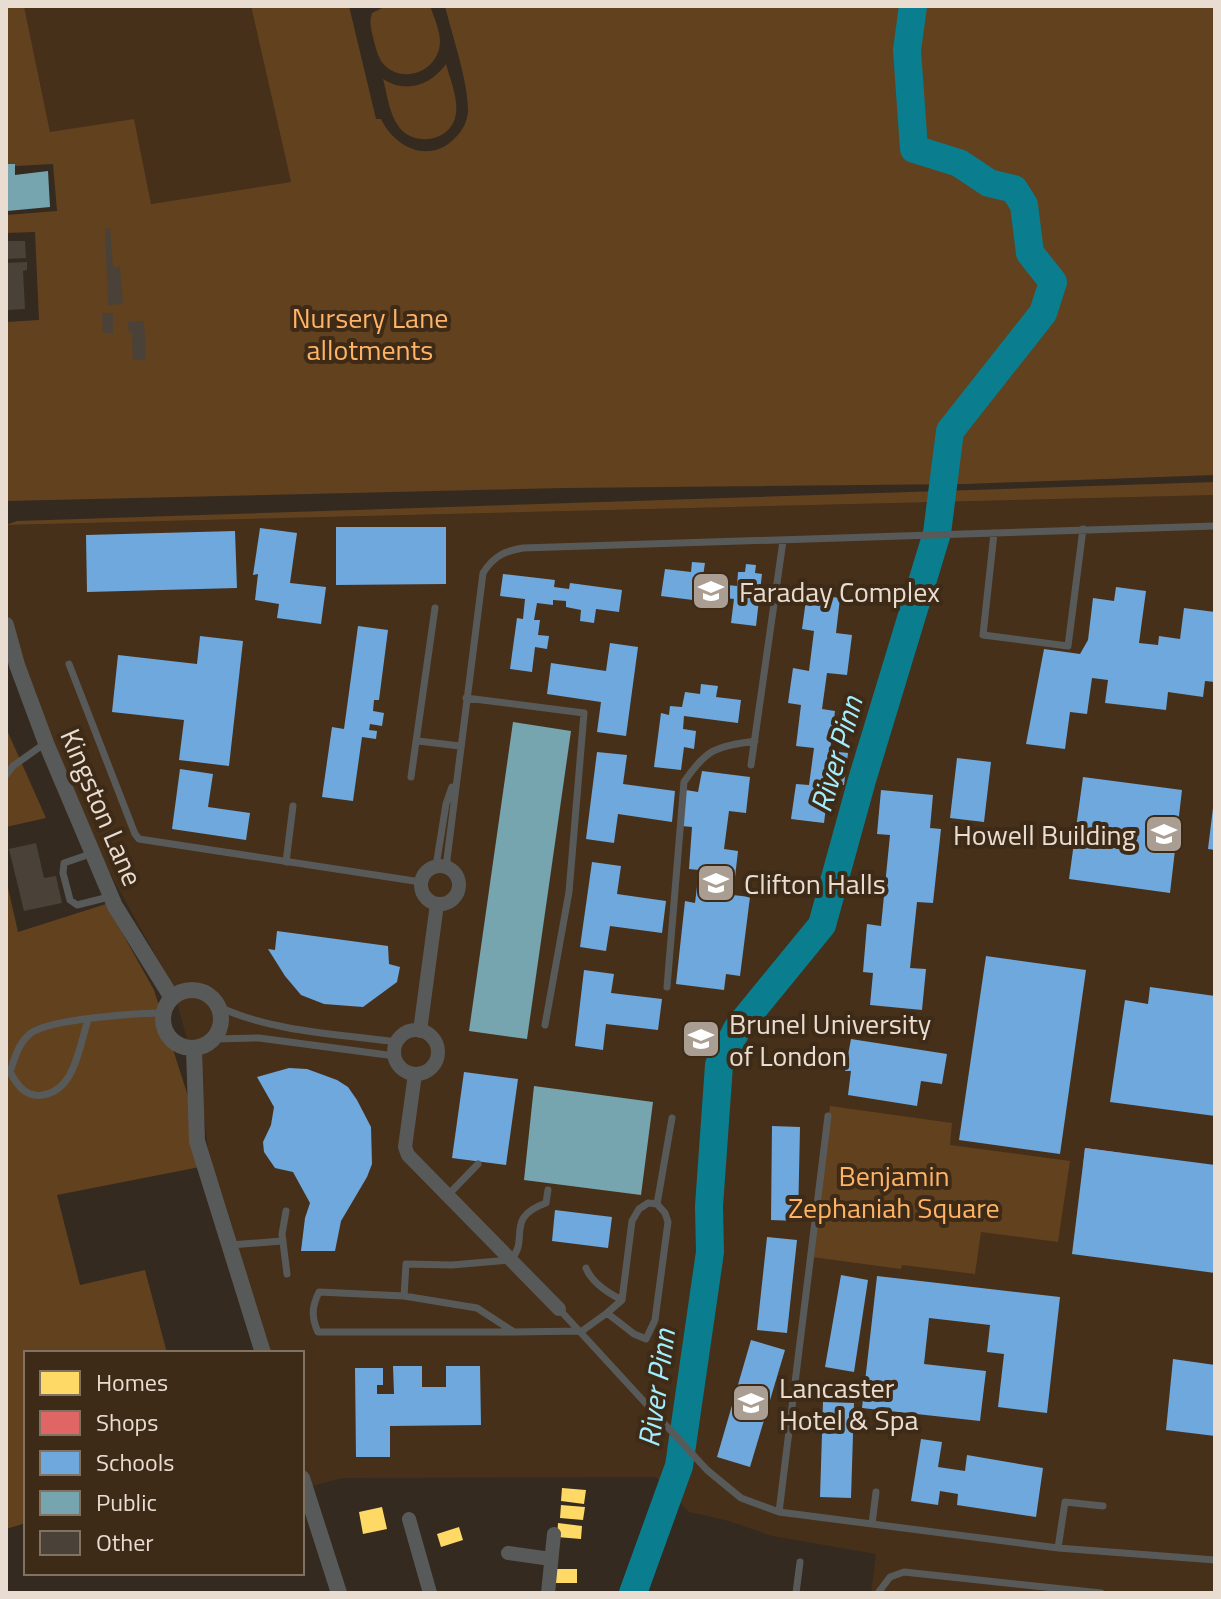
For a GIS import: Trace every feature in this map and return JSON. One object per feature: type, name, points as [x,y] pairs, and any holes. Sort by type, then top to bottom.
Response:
[{"type":"street","name":"Kingston Lane","points":[[6,625],[17,665],[46,743],[111,896],[172,998]]},
{"type":"street","points":[[442,866],[457,875],[459,891],[452,900],[437,904],[426,898],[421,882],[424,874],[442,866]]},
{"type":"street","points":[[420,1031],[437,904]]},
{"type":"street","points":[[189,990],[207,994],[219,1007],[221,1024],[214,1039],[194,1049],[177,1044],[170,1038],[165,1031],[163,1013],[172,998],[189,990]]},
{"type":"street","points":[[420,1031],[432,1038],[438,1056],[429,1070],[415,1074],[402,1069],[396,1049],[407,1032],[420,1031]]},
{"type":"street","points":[[194,1049],[197,1141],[262,1351]]},
{"type":"street","points":[[415,1074],[405,1147],[408,1155],[559,1309]]},
{"type":"street","points":[[304,1484],[339,1593]]},
{"type":"street","points":[[409,1519],[430,1593]]},
{"type":"street","points":[[548,1593],[554,1534]]},
{"type":"street","points":[[508,1553],[551,1559]]},
{"type":"lane","points":[[442,866],[446,804],[457,773],[483,573],[504,552],[523,548],[1083,529],[1201,530],[1215,526]]},
{"type":"lane","points":[[1156,539],[1158,528]]},
{"type":"lane","points":[[994,533],[983,635],[1068,646],[1083,529]]},
{"type":"lane","points":[[751,765],[783,541]]},
{"type":"lane","points":[[411,777],[435,608]]},
{"type":"lane","points":[[69,664],[106,766],[137,837],[146,841],[421,882]]},
{"type":"lane","points":[[466,698],[584,713],[569,892],[545,1025]]},
{"type":"lane","points":[[418,741],[460,746]]},
{"type":"lane","points":[[667,987],[684,782],[697,763],[717,747],[755,741]]},
{"type":"lane","points":[[6,775],[13,766],[46,743]]},
{"type":"lane","points":[[286,862],[293,806]]},
{"type":"lane","points":[[94,853],[64,863],[63,873],[70,900],[77,905],[111,896]]},
{"type":"lane","points":[[219,1007],[234,1014],[284,1026],[396,1049]]},
{"type":"lane","points":[[88,1020],[69,1078],[57,1092],[37,1096],[19,1088],[10,1072],[18,1048],[30,1034],[41,1028],[88,1020],[130,1013],[163,1013]]},
{"type":"lane","points":[[214,1039],[259,1038],[396,1049]]},
{"type":"lane","points":[[779,1512],[828,1116]]},
{"type":"lane","points":[[657,1204],[672,1118]]},
{"type":"lane","points":[[447,1196],[478,1164]]},
{"type":"lane","points":[[404,1296],[406,1264],[452,1265],[510,1260],[515,1255],[521,1221],[530,1209],[546,1203],[548,1190]]},
{"type":"lane","points":[[514,1332],[477,1308],[404,1296],[319,1292],[312,1319],[318,1332],[514,1332],[582,1331],[622,1300],[632,1221],[639,1209],[648,1203],[657,1204],[668,1222],[655,1320],[650,1335],[646,1339],[634,1334],[607,1313]]},
{"type":"lane","points":[[286,1211],[282,1241],[287,1274]]},
{"type":"lane","points":[[230,1245],[282,1241]]},
{"type":"lane","points":[[586,1268],[589,1276],[622,1300]]},
{"type":"lane","points":[[559,1309],[694,1455],[741,1498],[779,1512],[1058,1548],[1215,1560]]},
{"type":"lane","points":[[872,1524],[876,1492]]},
{"type":"lane","points":[[1058,1548],[1065,1502],[1103,1506]]},
{"type":"lane","points":[[796,1593],[800,1562]]},
{"type":"lane","points":[[878,1593],[890,1577],[913,1572],[1042,1589],[1101,1593]]},
{"type":"shaded area","points":[[24,6],[251,6],[291,182],[150,204],[50,132]]},
{"type":"shaded area","name":"Brunel University of London","points":[[1215,495],[1215,1593],[871,1593],[876,1554],[772,1536],[729,1521],[689,1512],[656,1477],[342,1478],[305,1488],[304,1351],[261,1351],[210,1165],[201,1092],[173,987],[100,855],[45,732],[6,623],[6,525]]},
{"type":"green space","name":"Nursery Lane allotments","points":[[6,6],[24,6],[50,132],[134,119],[151,204],[291,182],[251,6],[349,6],[376,119],[381,119],[404,145],[425,151],[435,150],[456,137],[465,125],[468,114],[463,72],[445,6],[1215,6],[1215,475],[965,484],[566,488],[6,501],[6,322],[39,320],[35,232],[6,233],[6,215],[57,211],[53,164],[6,164]]},
{"type":"green space","points":[[386,6],[430,6],[440,42],[438,53],[426,68],[407,74],[398,73],[381,61],[371,19],[372,13]]},
{"type":"green space","points":[[446,64],[456,101],[453,123],[441,135],[432,138],[414,138],[406,134],[393,116],[383,79],[400,86],[418,85],[433,77]]},
{"type":"green space","points":[[1215,482],[1215,495],[6,525],[17,521]]},
{"type":"green space","points":[[6,728],[46,818],[6,827]]},
{"type":"green space","points":[[6,879],[18,932],[106,904],[154,990],[210,1165],[57,1195],[80,1285],[145,1270],[166,1351],[24,1351],[24,1524],[6,1529]]},
{"type":"green space","name":"Benjamin Zephaniah Square","points":[[830,1106],[952,1123],[950,1145],[1070,1161],[1058,1242],[981,1232],[975,1274],[902,1265],[901,1269],[812,1257]]},
{"type":"building: Homes","points":[[562,1488],[586,1490],[584,1504],[561,1501]]},
{"type":"building: Homes","points":[[561,1505],[585,1507],[583,1520],[560,1518]]},
{"type":"building: Homes","points":[[382,1507],[387,1529],[363,1534],[359,1512]]},
{"type":"building: Homes","points":[[558,1523],[582,1526],[581,1539],[557,1537]]},
{"type":"building: Homes","points":[[459,1527],[463,1540],[441,1547],[437,1534]]},
{"type":"building: Homes","points":[[552,1569],[577,1569],[577,1583],[552,1583]]},
{"type":"building: Shops","points":[[1085,1148],[1122,1153],[1120,1172],[1083,1167]]},
{"type":"building: Shops","points":[[1111,1187],[1154,1193],[1147,1243],[1104,1237]]},
{"type":"building: Shops","points":[[1207,1191],[1215,1192],[1215,1253],[1199,1251]]},
{"type":"building: Schools","points":[[336,527],[446,527],[446,584],[336,585]]},
{"type":"building: Schools","points":[[260,528],[297,533],[290,583],[326,587],[321,624],[277,618],[279,604],[255,600],[258,574],[253,575]]},
{"type":"building: Schools","points":[[235,531],[237,588],[87,592],[86,535]]},
{"type":"building: Schools","name":"Faraday Complex","points":[[692,562],[705,563],[703,576],[718,578],[717,584],[737,586],[738,572],[745,572],[746,564],[756,565],[755,573],[762,574],[756,626],[731,623],[734,599],[718,597],[717,603],[661,596],[665,569],[691,572]]},
{"type":"building: Schools","points":[[503,574],[555,580],[554,587],[569,589],[570,583],[622,590],[619,612],[596,609],[594,623],[580,621],[581,610],[566,607],[566,601],[553,600],[553,605],[537,603],[534,620],[540,620],[538,635],[549,636],[547,649],[535,647],[532,672],[510,669],[517,618],[523,619],[525,599],[500,596]]},
{"type":"building: Schools","points":[[1116,587],[1146,591],[1139,643],[1158,645],[1159,636],[1180,639],[1184,608],[1215,612],[1215,682],[1205,681],[1203,697],[1168,692],[1166,710],[1105,703],[1108,680],[1092,678],[1087,714],[1070,712],[1065,749],[1026,744],[1044,649],[1080,654],[1088,640],[1093,598],[1114,601]]},
{"type":"building: Schools","points":[[810,594],[840,598],[836,633],[852,635],[847,675],[827,673],[822,709],[835,711],[830,751],[848,753],[844,785],[829,783],[824,823],[791,819],[796,784],[809,785],[814,748],[796,746],[801,705],[788,703],[793,668],[809,671],[814,631],[802,629],[806,600],[810,601]]},
{"type":"building: Schools","points":[[358,626],[388,630],[379,700],[374,700],[373,711],[384,713],[382,726],[370,724],[369,730],[377,731],[376,739],[362,737],[353,801],[322,797],[332,727],[344,729]]},
{"type":"building: Schools","points":[[200,636],[243,641],[229,766],[179,760],[184,720],[112,712],[118,655],[197,664]]},
{"type":"building: Schools","points":[[610,643],[638,647],[626,736],[597,732],[601,702],[547,694],[551,663],[606,671]]},
{"type":"building: Schools","name":"Faraday Complex","points":[[701,684],[718,686],[716,697],[741,700],[738,723],[684,716],[683,729],[696,731],[694,749],[684,747],[681,770],[654,767],[661,713],[669,715],[670,706],[682,707],[685,692],[700,694]]},
{"type":"building: Schools","points":[[597,752],[627,755],[623,784],[675,791],[672,822],[618,814],[614,843],[586,839]]},
{"type":"building: Schools","points":[[957,758],[991,762],[984,822],[950,818]]},
{"type":"building: Schools","points":[[180,769],[213,774],[208,807],[250,813],[246,840],[172,829]]},
{"type":"building: Schools","name":"Clifton Halls","points":[[702,771],[750,777],[746,813],[729,811],[724,849],[738,851],[733,895],[750,897],[740,976],[726,974],[724,990],[676,984],[685,901],[695,903],[699,870],[689,869],[692,827],[682,826],[686,790],[698,792]]},
{"type":"building: Schools","name":"Howell Building","points":[[1083,777],[1182,790],[1170,893],[1069,879]]},
{"type":"building: Schools","points":[[881,790],[933,795],[930,828],[941,829],[933,903],[917,902],[910,968],[926,969],[922,1010],[870,1005],[873,973],[863,972],[867,924],[881,926],[890,835],[877,834]]},
{"type":"building: Schools","points":[[1215,808],[1215,850],[1208,849]]},
{"type":"building: Schools","points":[[592,862],[621,866],[617,894],[666,901],[662,933],[610,926],[606,951],[580,947]]},
{"type":"building: Schools","points":[[277,931],[388,946],[389,964],[400,967],[397,982],[363,1007],[324,1004],[301,995],[268,949],[275,950]]},
{"type":"building: Schools","points":[[986,956],[1086,970],[1060,1154],[959,1140]]},
{"type":"building: Schools","points":[[584,970],[614,974],[611,993],[662,999],[658,1030],[606,1024],[603,1050],[575,1046]]},
{"type":"building: Schools","points":[[1150,987],[1215,996],[1215,1116],[1110,1102],[1125,1000],[1148,1004]]},
{"type":"building: Schools","points":[[851,1039],[947,1054],[942,1084],[921,1081],[917,1106],[848,1095],[851,1071],[845,1071]]},
{"type":"building: Schools","points":[[289,1068],[307,1069],[348,1087],[371,1127],[372,1164],[341,1221],[335,1251],[301,1251],[310,1203],[293,1172],[275,1168],[264,1152],[263,1142],[271,1125],[274,1107],[257,1077]]},
{"type":"building: Schools","points":[[464,1072],[518,1079],[506,1165],[452,1158]]},
{"type":"building: Schools","points":[[772,1126],[800,1127],[798,1221],[771,1220]]},
{"type":"building: Schools","points":[[1085,1148],[1215,1165],[1215,1273],[1072,1254]]},
{"type":"building: Schools","points":[[555,1210],[612,1217],[608,1248],[552,1241]]},
{"type":"building: Schools","points":[[767,1237],[797,1240],[787,1333],[757,1330]]},
{"type":"building: Schools","points":[[841,1275],[868,1280],[854,1372],[825,1367]]},
{"type":"building: Schools","points":[[877,1276],[1060,1297],[1047,1413],[998,1407],[1004,1354],[987,1352],[990,1325],[929,1318],[924,1364],[986,1371],[980,1421],[862,1408]]},
{"type":"building: Schools","name":"Lancaster Hotel & Spa","points":[[751,1340],[785,1350],[750,1467],[717,1457]]},
{"type":"building: Schools","points":[[1173,1359],[1215,1365],[1215,1436],[1166,1430]]},
{"type":"building: Schools","points":[[393,1366],[422,1366],[422,1387],[446,1387],[446,1366],[480,1366],[481,1425],[390,1426],[390,1457],[356,1457],[355,1368],[383,1368],[383,1385],[377,1385],[377,1394],[394,1394]]},
{"type":"building: Schools","points":[[823,1402],[854,1403],[851,1498],[820,1497]]},
{"type":"building: Schools","points":[[921,1439],[942,1442],[938,1467],[965,1471],[967,1455],[1043,1468],[1036,1517],[957,1505],[958,1494],[940,1491],[938,1505],[911,1501]]},
{"type":"building: Public","points":[[6,164],[15,164],[15,175],[48,171],[50,207],[7,211]]},
{"type":"building: Public","points":[[513,722],[571,731],[527,1039],[469,1031]]},
{"type":"building: Public","points":[[534,1086],[653,1102],[641,1195],[524,1180]]},
{"type":"building: Other","points":[[110,228],[113,268],[120,267],[123,304],[108,305],[105,229]]},
{"type":"building: Other","points":[[6,241],[25,241],[26,258],[6,259]]},
{"type":"building: Other","points":[[27,262],[27,270],[23,271],[25,309],[6,310],[6,263]]},
{"type":"building: Other","points":[[102,313],[113,313],[113,333],[103,333]]},
{"type":"building: Other","points":[[144,321],[146,359],[133,360],[132,333],[129,333],[128,322]]},
{"type":"building: Other","points":[[36,843],[44,878],[56,876],[62,903],[24,911],[9,849]]},
{"type":"waterway","name":"River Pinn","points":[[633,1593],[679,1466],[710,1252],[709,1206],[719,1065],[737,1029],[822,925],[862,780],[937,533],[950,431],[1043,313],[1053,282],[1030,253],[1024,205],[1014,189],[989,183],[959,163],[914,149],[907,50],[913,6]]},
{"type":"place","name":"Faraday Complex","points":[[711,591]]},
{"type":"place","name":"Howell Building","points":[[1164,834]]},
{"type":"place","name":"Clifton Halls","points":[[716,883]]},
{"type":"place","name":"Brunel University of London","points":[[701,1039]]},
{"type":"place","name":"Lancaster Hotel & Spa","points":[[751,1403]]}]
